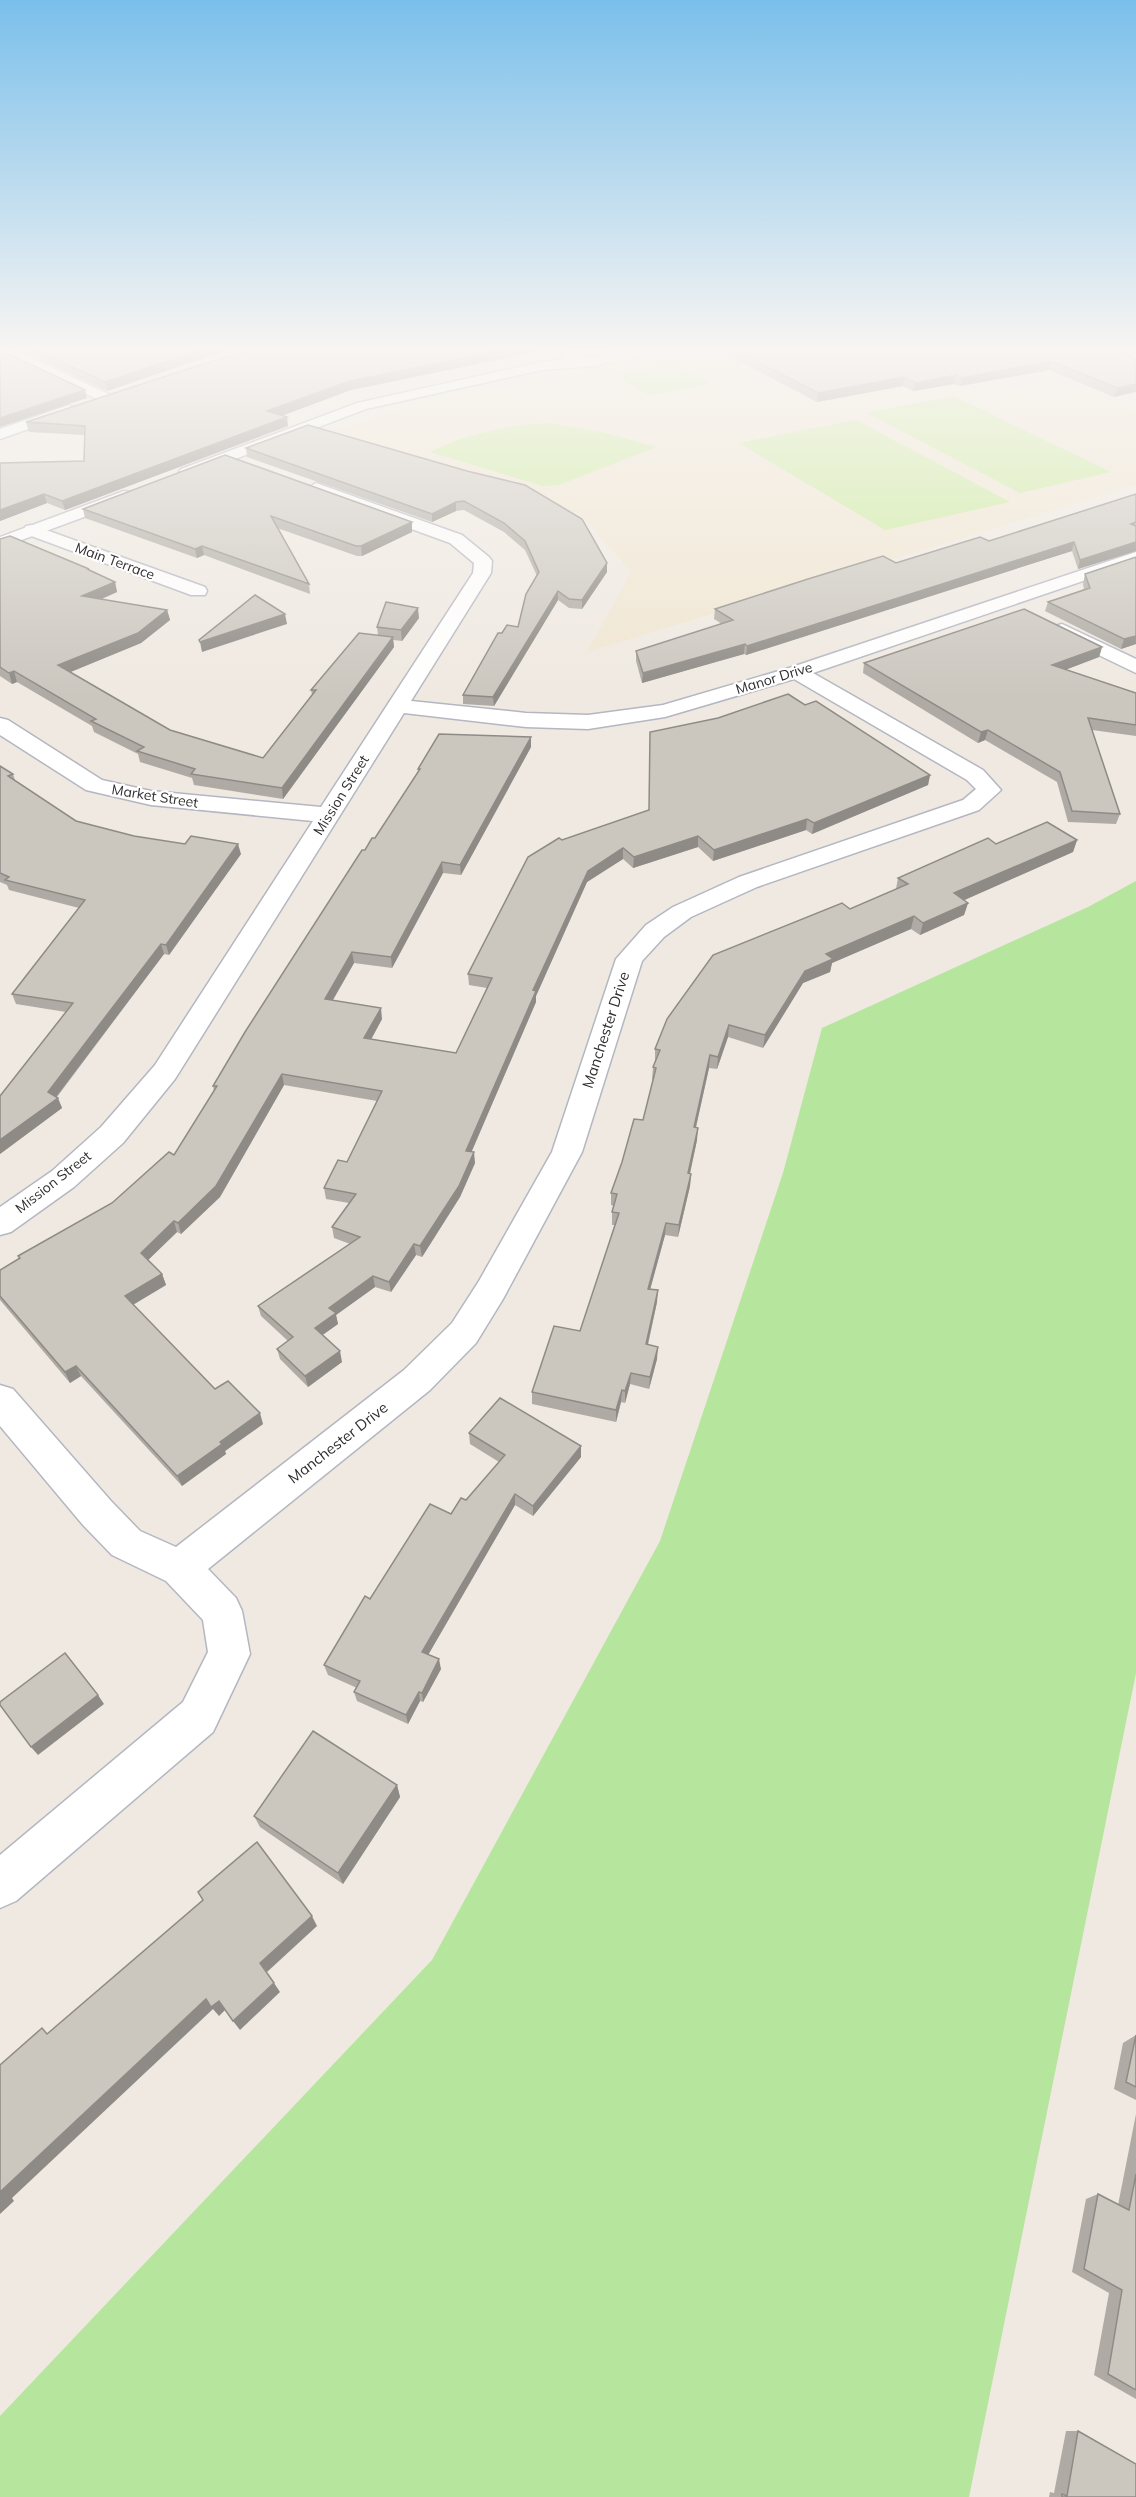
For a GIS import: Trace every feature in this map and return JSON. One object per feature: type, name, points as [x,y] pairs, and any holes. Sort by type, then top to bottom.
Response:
[{"type":"street","points":[[173,477],[208,464]]},
{"type":"street","points":[[248,464],[261,468]]},
{"type":"street","name":"Mission Street","points":[[0,1223],[63,1179],[112,1135],[165,1072],[482,573],[483,561],[456,538],[293,480]]},
{"type":"street","points":[[0,543],[141,489]]},
{"type":"street","name":"Main Terrace","points":[[32,530],[198,591]]},
{"type":"street","name":"Manor Drive","points":[[398,706],[526,720],[588,722],[665,711],[796,672],[1136,557]]},
{"type":"street","points":[[1004,601],[1025,611]]},
{"type":"street","points":[[1045,621],[1136,667]]},
{"type":"street","name":"Manchester Drive","points":[[180,1568],[417,1380],[464,1333],[491,1290],[567,1152],[629,959],[655,931],[682,912],[748,882],[971,805],[989,790],[975,775],[796,672]]},
{"type":"street","name":"Market Street","points":[[0,725],[94,785],[104,788],[151,798],[328,815]]},
{"type":"street","points":[[0,1400],[96,1513],[126,1543],[180,1568],[222,1611],[229,1654],[198,1717],[0,1885]]},
{"type":"shaded area","points":[[422,464],[1136,464],[1136,485],[587,652],[631,572],[580,514]]},
{"type":"green space","points":[[468,464],[614,464],[559,485],[543,486]]},
{"type":"green space","points":[[773,464],[938,464],[1010,502],[885,530]]},
{"type":"green space","points":[[964,464],[1093,464],[1111,472],[1020,493]]},
{"type":"green space","points":[[1136,881],[1136,1673],[969,2497],[0,2497],[0,2416],[432,1960],[660,1541],[783,1173],[822,1028],[1088,907]]},
{"type":"building","points":[[0,464],[162,464],[62,501],[44,494],[0,510]]},
{"type":"building","points":[[203,464],[249,464],[412,522],[361,546],[356,546],[271,516],[309,584],[202,546],[195,549],[83,509]]},
{"type":"building","points":[[290,464],[441,464],[525,485],[582,519],[607,563],[582,600],[569,599],[558,591],[493,697],[463,695],[498,633],[502,633],[507,625],[518,627],[526,594],[539,572],[525,541],[504,523],[464,501],[456,502],[432,514]]},
{"type":"building","points":[[1136,494],[1136,522],[1131,524],[1136,526],[1136,542],[1080,560],[1074,542],[747,646],[745,644],[643,673],[636,651],[733,620],[715,609],[883,556],[896,563],[980,537],[989,541]]},
{"type":"building","points":[[10,536],[115,582],[82,596],[167,610],[138,633],[58,665],[170,730],[263,758],[316,690],[311,690],[359,633],[393,637],[282,788],[191,774],[195,769],[137,751],[144,747],[91,721],[96,719],[14,671],[9,673],[0,667],[0,539]]},
{"type":"building","points":[[1136,557],[1136,636],[1124,639],[1048,602],[1090,588],[1085,574]]},
{"type":"building","points":[[255,595],[285,614],[200,642],[199,640]]},
{"type":"building","points":[[386,602],[418,608],[401,630],[377,627]]},
{"type":"building","points":[[1024,609],[1102,647],[1052,665],[1136,693],[1136,725],[1088,718],[1120,814],[1072,811],[1060,772],[988,730],[981,732],[864,663]]},
{"type":"building","points":[[788,694],[805,705],[816,701],[930,775],[814,823],[807,819],[714,850],[698,836],[634,857],[623,848],[588,871],[533,990],[536,991],[466,1151],[474,1152],[459,1186],[420,1246],[414,1244],[389,1282],[373,1276],[329,1308],[336,1313],[315,1328],[340,1351],[305,1376],[277,1349],[293,1337],[258,1306],[360,1237],[332,1227],[356,1194],[324,1188],[338,1160],[347,1162],[382,1091],[282,1074],[216,1186],[178,1223],[174,1221],[141,1253],[162,1274],[125,1296],[215,1389],[228,1381],[260,1413],[177,1476],[76,1366],[65,1372],[0,1296],[0,1270],[20,1258],[18,1256],[112,1203],[169,1152],[174,1155],[217,1086],[213,1086],[245,1032],[362,850],[365,850],[372,838],[375,838],[420,769],[418,769],[439,734],[531,737],[460,865],[442,862],[391,957],[352,952],[325,999],[381,1008],[364,1038],[456,1053],[492,978],[468,974],[528,857],[559,838],[562,840],[649,810],[650,732],[718,718]]},
{"type":"building","points":[[0,766],[13,774],[8,776],[76,821],[134,836],[185,844],[191,836],[238,844],[166,945],[161,944],[48,1092],[58,1098],[0,1140],[0,1096],[73,1003],[12,994],[85,900],[5,880],[9,877],[0,873]]},
{"type":"building","points":[[1047,822],[1077,840],[954,893],[968,903],[923,923],[914,916],[826,954],[833,959],[805,971],[765,1035],[729,1025],[718,1057],[710,1055],[694,1127],[698,1128],[688,1173],[691,1174],[679,1225],[666,1223],[648,1289],[658,1290],[646,1344],[658,1347],[650,1377],[631,1373],[625,1391],[622,1390],[616,1410],[532,1392],[554,1326],[580,1331],[619,1213],[612,1212],[617,1194],[611,1193],[634,1119],[643,1120],[656,1068],[653,1067],[660,1050],[655,1049],[667,1019],[713,955],[842,903],[850,909],[908,884],[898,878],[988,838],[996,844]]},
{"type":"building","points":[[500,1398],[581,1446],[533,1506],[515,1494],[422,1652],[439,1659],[422,1693],[419,1692],[406,1715],[354,1692],[360,1681],[324,1665],[365,1596],[370,1599],[430,1504],[451,1514],[461,1498],[466,1500],[505,1455],[469,1433]]},
{"type":"building","points":[[65,1653],[98,1695],[31,1747],[0,1702]]},
{"type":"building","points":[[313,1731],[397,1785],[338,1873],[254,1816]]},
{"type":"building","points":[[257,1842],[312,1916],[260,1963],[274,1983],[233,2021],[219,2001],[211,2007],[206,1999],[0,2192],[0,2065],[42,2028],[47,2034],[203,1900],[198,1892]]},
{"type":"building","points":[[1136,2035],[1136,2087],[1126,2082]]},
{"type":"building","points":[[1136,2174],[1136,2390],[1108,2374],[1122,2290],[1084,2269],[1098,2194],[1129,2210]]},
{"type":"building","points":[[1078,2431],[1136,2464],[1136,2497],[1062,2497],[1062,2494],[1067,2496]]}]
